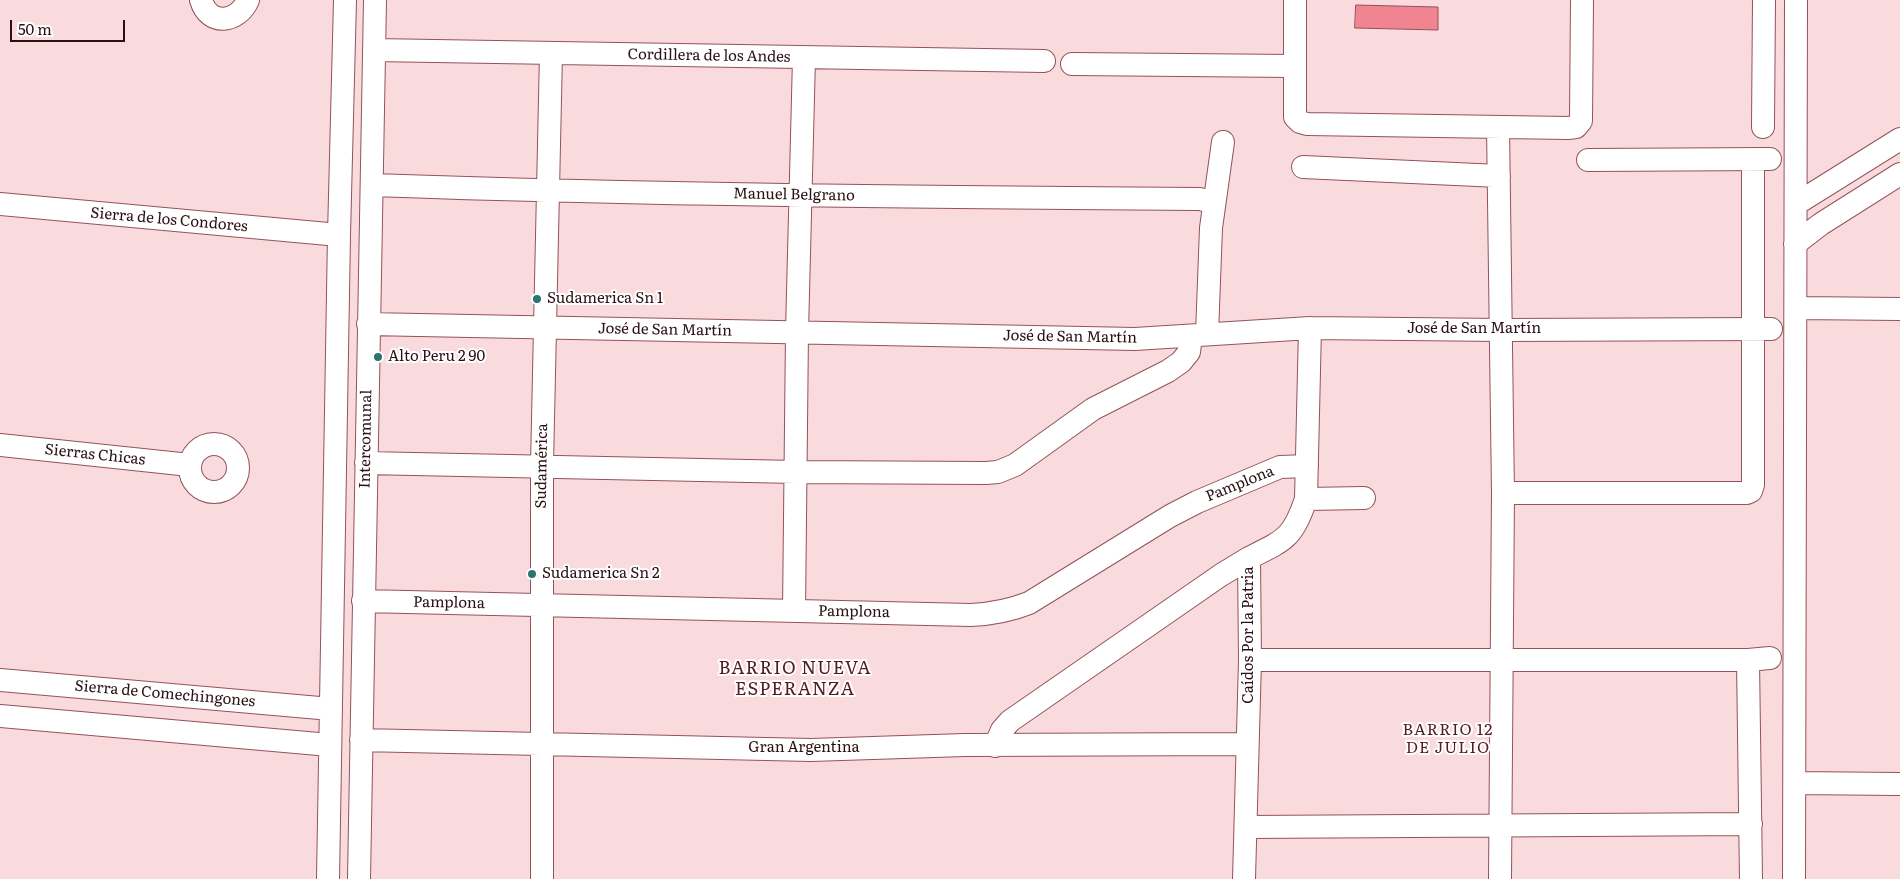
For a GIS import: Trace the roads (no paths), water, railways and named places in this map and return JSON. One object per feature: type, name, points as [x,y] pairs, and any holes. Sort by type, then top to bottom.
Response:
[{"type":"street","points":[[201,0],[207,12],[223,19],[239,14],[245,8],[248,0]]},
{"type":"street","points":[[328,879],[345,0]]},
{"type":"street","name":"Intercomunal","points":[[359,879],[375,0]]},
{"type":"street","points":[[1295,0],[1295,117],[1300,122],[1307,124],[1568,128],[1576,127],[1581,121],[1582,0]]},
{"type":"street","points":[[1763,127],[1764,0]]},
{"type":"street","points":[[1794,879],[1796,0]]},
{"type":"street","name":"Cordillera de los Andes","points":[[374,50],[1044,61]]},
{"type":"street","name":"Sudamérica","points":[[542,879],[542,465],[550,53]]},
{"type":"street","points":[[794,611],[797,332],[804,58]]},
{"type":"street","points":[[1072,64],[1294,66]]},
{"type":"street","points":[[1498,127],[1503,493],[1500,879]]},
{"type":"street","points":[[1796,204],[1900,139]]},
{"type":"street","points":[[366,463],[542,465],[796,472],[986,474],[998,472],[1015,465],[1093,409],[1168,371],[1181,362],[1189,352],[1199,335],[1223,142]]},
{"type":"street","points":[[1503,493],[1747,493],[1751,491],[1753,485],[1762,328],[1761,159],[1588,160]]},
{"type":"street","points":[[1303,167],[1499,176]]},
{"type":"street","points":[[1795,244],[1821,224],[1900,174]]},
{"type":"street","name":"Manuel Belgrano","points":[[372,184],[548,191],[800,196],[1200,199],[1214,203]]},
{"type":"street","name":"Sierra de los Condores","points":[[0,204],[339,235]]},
{"type":"street","points":[[1796,308],[1900,309]]},
{"type":"street","name":"José de San Martín","points":[[368,324],[1134,339],[1310,328],[1500,330],[1762,328]]},
{"type":"street","name":"Caídos Por la Patria","points":[[1244,879],[1250,660],[1249,558],[1276,545],[1289,534],[1298,521],[1306,499],[1310,328]]},
{"type":"street","name":"Sierras Chicas","points":[[0,445],[190,465]]},
{"type":"street","name":"Pamplona","points":[[363,600],[992,614],[1028,603],[1153,526],[1197,502],[1280,468],[1307,466]]},
{"type":"street","points":[[1306,499],[1364,498]]},
{"type":"street","points":[[994,746],[1002,730],[1010,721],[1221,575],[1249,558]]},
{"type":"street","points":[[1250,660],[1759,659],[1751,824],[1751,879]]},
{"type":"street","name":"Sierra de Comechingones","points":[[0,680],[331,709]]},
{"type":"street","points":[[0,716],[330,745]]},
{"type":"street","name":"Gran Argentina","points":[[361,740],[811,750],[1248,744]]},
{"type":"street","points":[[1795,783],[1900,784]]},
{"type":"street","points":[[1246,827],[1751,824]]},
{"type":"place","name":"Sudamerica Sn 1","points":[[537,299]]},
{"type":"place","name":"Alto Peru 2 90","points":[[378,357]]},
{"type":"place","name":"Sudamerica Sn 2","points":[[532,574]]},
{"type":"district","name":"BARRIO NUEVA ESPERANZA","points":[[795,680]]},
{"type":"district","name":"BARRIO 12 DE JULIO","points":[[1448,739]]}]
